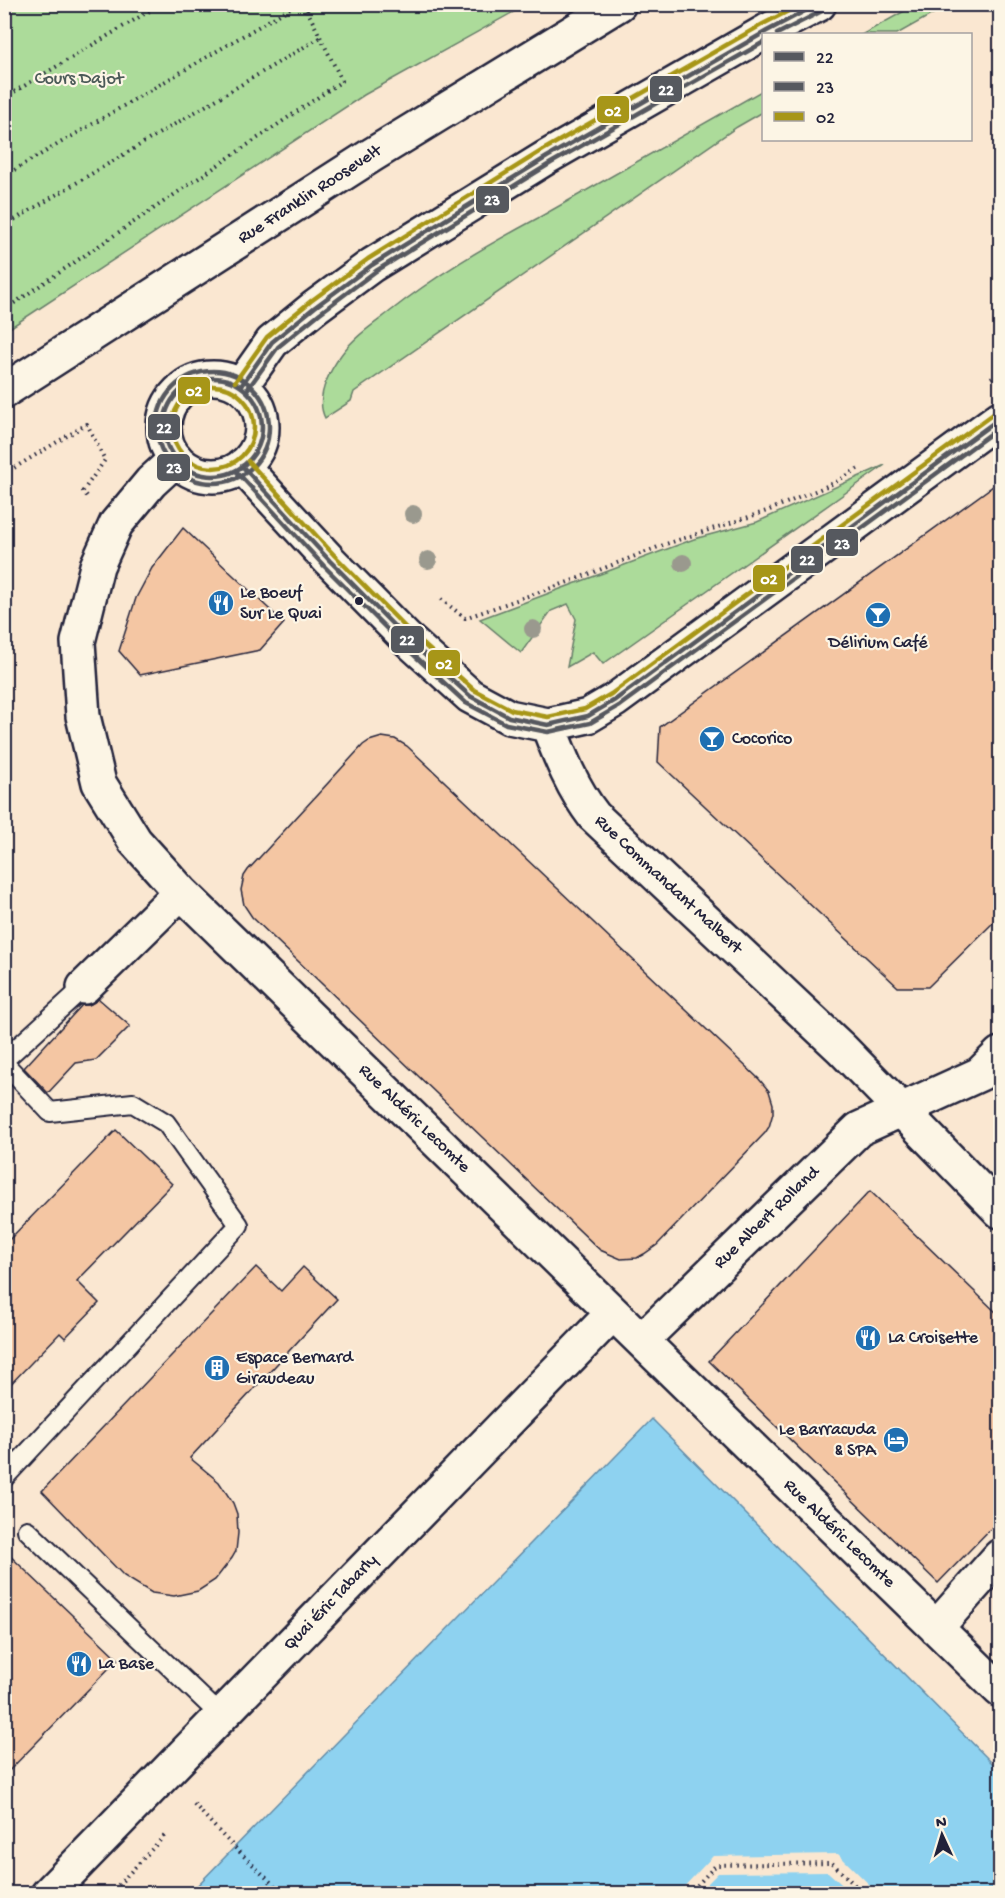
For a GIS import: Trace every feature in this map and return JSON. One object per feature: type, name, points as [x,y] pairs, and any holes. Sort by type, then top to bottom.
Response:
[{"type":"street","name":"Rue Franklin Roosevelt","points":[[4,391],[372,155],[619,4]]},
{"type":"street","points":[[764,33],[819,4]]},
{"type":"street","points":[[241,386],[272,342],[372,265],[548,157],[762,34]]},
{"type":"street","points":[[204,378],[221,378],[241,386],[250,394],[259,409],[262,426],[260,443],[251,458],[238,469],[223,475],[205,475],[189,470],[176,459],[167,444],[164,428],[166,410],[175,396],[188,384],[204,378]]},
{"type":"street","points":[[242,466],[346,578],[406,638],[470,696],[509,717],[548,725],[588,716],[615,700],[1000,418]]},
{"type":"street","name":"Rue Aldéric Lecomte","points":[[176,459],[151,482],[116,524],[97,566],[78,642],[83,716],[99,783],[135,841],[181,892],[1000,1690]]},
{"type":"street","name":"Rue Commandant Malbert","points":[[548,725],[561,760],[582,801],[594,816],[842,1049],[1000,1211]]},
{"type":"street","points":[[84,987],[181,892]]},
{"type":"street","name":"Rue Albert Rolland","points":[[642,1340],[860,1129],[980,1074],[1000,1054]]},
{"type":"street","name":"Quai Éric Tabarly","points":[[48,1893],[614,1312]]},
{"type":"street","points":[[936,1628],[1000,1556]]},
{"type":"lane","points":[[4,1478],[239,1226],[166,1122],[133,1103],[50,1112],[4,1061],[84,987]]},
{"type":"lane","points":[[27,1530],[221,1716]]},
{"type":"path","points":[[4,98],[161,4]]},
{"type":"path","points":[[4,176],[297,4]]},
{"type":"path","points":[[4,309],[342,81],[304,4]]},
{"type":"path","points":[[4,226],[321,37]]},
{"type":"path","points":[[991,379],[1000,372]]},
{"type":"path","points":[[4,474],[87,424],[105,460],[83,491],[116,524]]},
{"type":"path","points":[[441,599],[465,618],[571,581],[666,544],[768,511],[834,483],[864,465]]},
{"type":"path","points":[[194,1804],[224,1837],[283,1893]]},
{"type":"path","points":[[689,1893],[716,1865],[832,1863],[864,1893]]},
{"type":"green space","points":[[917,4],[949,5],[899,33],[865,33]]},
{"type":"green space","name":"Cours Dajot","points":[[11,5],[526,5],[364,95],[5,331],[4,8]]},
{"type":"green space","points":[[762,91],[762,113],[737,127],[354,392],[351,401],[325,418],[322,402],[328,377],[341,355],[363,332],[442,274]]},
{"type":"green space","points":[[885,465],[603,664],[593,652],[567,667],[576,619],[568,604],[551,611],[521,653],[480,619],[694,539],[757,522]]},
{"type":"water","points":[[652,1419],[1000,1771],[1000,1893],[189,1894]]},
{"type":"pier","points":[[838,1854],[878,1893],[851,1893],[828,1872],[718,1873],[698,1893],[678,1893],[713,1856]]},
{"type":"building","points":[[1000,481],[1000,916],[928,987],[898,987],[658,762],[660,727]]},
{"type":"building","points":[[183,528],[284,623],[260,650],[140,675],[119,651],[136,598],[152,568]]},
{"type":"building","points":[[382,737],[395,739],[407,746],[769,1091],[773,1113],[765,1133],[657,1245],[637,1258],[621,1259],[600,1250],[252,917],[244,905],[241,890],[248,870],[363,745]]},
{"type":"building","points":[[99,999],[130,1026],[96,1060],[76,1063],[48,1093],[24,1068],[82,1005],[89,1005]]},
{"type":"building","points":[[116,1130],[172,1184],[77,1281],[99,1303],[65,1338],[60,1333],[4,1391],[4,1245]]},
{"type":"building","name":"Le Barracuda & SPA","points":[[870,1191],[1000,1316],[1000,1519],[938,1583],[709,1361]]},
{"type":"building","name":"Espace Bernard Giraudeau","points":[[256,1267],[281,1291],[303,1267],[337,1299],[190,1458],[219,1482],[233,1503],[237,1514],[238,1533],[236,1551],[232,1558],[215,1580],[198,1591],[174,1596],[152,1593],[124,1576],[42,1491]]},
{"type":"building","points":[[4,1550],[118,1659],[4,1776]]},
{"type":"transit line","name":"02","points":[[235,382],[267,337],[368,259],[543,150],[802,4]]},
{"type":"transit line","name":"22","points":[[764,33],[818,4]]},
{"type":"transit line","name":"23","points":[[779,33],[822,11]]},
{"type":"transit line","name":"22","points":[[241,386],[272,342],[372,265],[547,157],[762,34]]},
{"type":"transit line","name":"23","points":[[247,390],[278,347],[376,271],[551,163],[762,43]]},
{"type":"transit line","name":"23","points":[[213,371],[235,375],[253,387],[265,405],[269,427],[265,449],[253,467],[235,479],[213,483],[191,479],[173,467],[161,449],[157,427],[161,405],[173,387],[191,375],[213,371]]},
{"type":"transit line","name":"22","points":[[213,378],[232,382],[248,392],[258,408],[262,427],[258,446],[248,462],[232,472],[213,476],[194,472],[178,462],[168,446],[164,427],[168,408],[178,392],[194,382],[213,378]]},
{"type":"transit line","name":"02","points":[[205,386],[221,386],[236,393],[247,404],[254,419],[254,427],[251,443],[242,456],[221,468],[205,468],[190,461],[179,450],[172,435],[172,419],[179,404],[190,393],[205,386]]},
{"type":"transit line","name":"02","points":[[248,461],[335,556],[411,633],[474,690],[512,710],[548,717],[585,709],[611,694],[996,412]]},
{"type":"transit line","name":"22","points":[[242,466],[330,561],[406,638],[470,696],[509,717],[548,725],[588,716],[615,700],[1000,418]]},
{"type":"transit line","name":"23","points":[[236,471],[324,566],[401,643],[466,703],[506,724],[548,732],[590,723],[619,706],[1000,427]]},
{"type":"place","name":"Le Boeuf Sur Le Quai","points":[[221,603]]},
{"type":"place","name":"Délirium Café","points":[[878,615]]},
{"type":"place","name":"Cocorico","points":[[712,739]]},
{"type":"place","name":"La Croisette","points":[[868,1338]]},
{"type":"place","name":"Espace Bernard Giraudeau","points":[[217,1368]]},
{"type":"place","name":"Le Barracuda & SPA","points":[[896,1440]]},
{"type":"place","name":"La Base","points":[[79,1664]]}]
